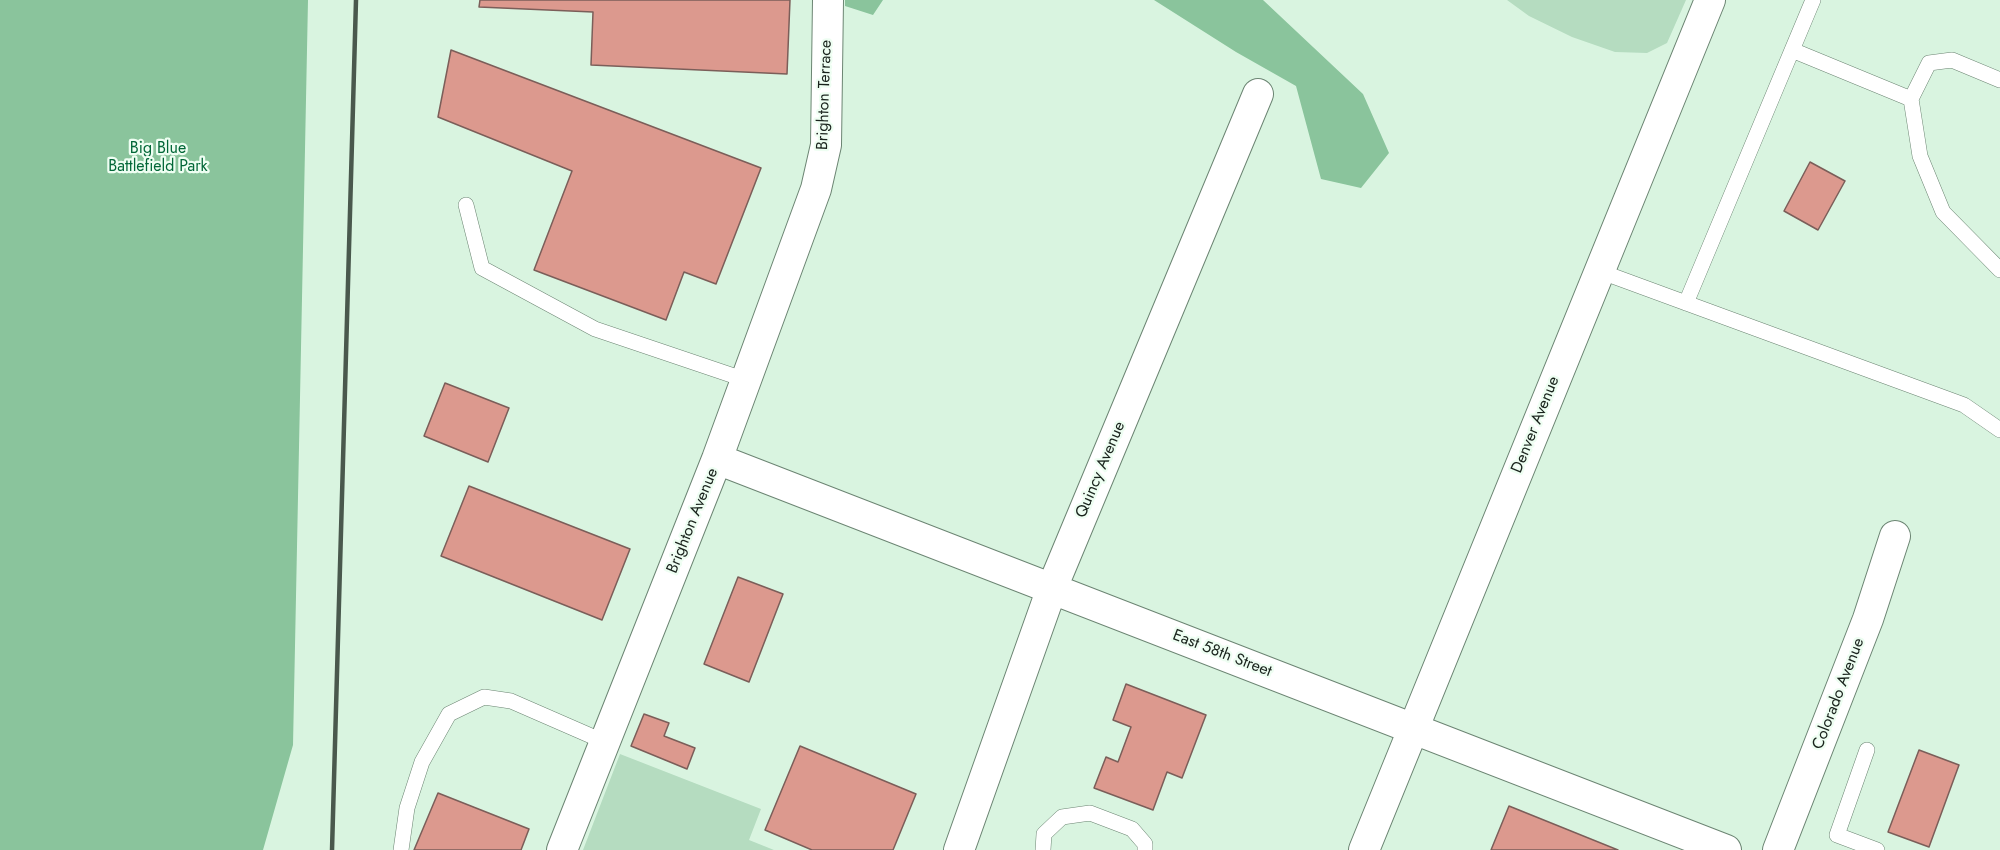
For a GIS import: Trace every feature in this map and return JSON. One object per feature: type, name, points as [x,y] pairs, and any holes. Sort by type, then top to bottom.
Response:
[{"type":"street","name":"Brighton Terrace","points":[[816,189],[826,145],[828,0]]},
{"type":"street","name":"Denver Avenue","points":[[1364,850],[1710,0]]},
{"type":"street","name":"Quincy Avenue","points":[[959,850],[1052,588],[1258,94]]},
{"type":"street","name":"Brighton Avenue","points":[[562,850],[717,459],[816,189]]},
{"type":"street","name":"East 58th Street","points":[[717,459],[1726,850]]},
{"type":"street","name":"Colorado Avenue","points":[[1778,850],[1868,618],[1895,536]]},
{"type":"lane","points":[[1686,303],[1813,0]]},
{"type":"lane","points":[[1792,50],[1911,99]]},
{"type":"lane","points":[[2000,80],[1952,60],[1929,63],[1911,99],[1920,156],[1943,212],[2000,270]]},
{"type":"lane","points":[[466,205],[482,268],[595,329],[746,380]]},
{"type":"lane","points":[[1599,271],[1964,405],[1999,428]]},
{"type":"lane","points":[[401,850],[407,808],[422,762],[449,714],[484,697],[511,701],[605,742]]},
{"type":"lane","points":[[1867,750],[1837,836],[1876,850]]},
{"type":"lane","points":[[1043,850],[1044,834],[1062,817],[1090,813],[1132,829],[1145,844],[1145,850]]},
{"type":"green space","name":"Big Blue Battlefield Park","points":[[0,0],[308,0],[293,745],[263,850],[0,850]]},
{"type":"green space","points":[[845,0],[883,0],[873,15],[845,6]]},
{"type":"green space","points":[[1154,0],[1263,0],[1363,94],[1389,153],[1361,188],[1321,179],[1296,86],[1236,52]]},
{"type":"green space","points":[[1507,0],[1686,0],[1667,43],[1647,53],[1615,52],[1572,37],[1529,16]]},
{"type":"green space","points":[[620,754],[761,809],[749,840],[774,850],[583,850]]},
{"type":"building","points":[[480,0],[790,0],[787,74],[591,65],[593,12],[479,7]]},
{"type":"building","points":[[451,50],[761,168],[716,284],[684,272],[666,320],[534,270],[572,171],[438,117]]},
{"type":"building","points":[[1810,162],[1845,181],[1818,230],[1784,211]]},
{"type":"building","points":[[445,383],[509,408],[488,462],[424,436]]},
{"type":"building","points":[[469,486],[630,549],[602,620],[441,556]]},
{"type":"building","points":[[738,577],[783,594],[749,682],[704,664]]},
{"type":"building","points":[[1126,684],[1206,715],[1182,778],[1167,772],[1153,810],[1094,788],[1106,757],[1118,762],[1131,727],[1113,720]]},
{"type":"building","points":[[644,714],[669,723],[664,736],[695,748],[687,769],[631,746]]},
{"type":"building","points":[[800,746],[916,794],[893,850],[812,850],[765,830]]},
{"type":"building","points":[[1919,750],[1959,765],[1929,847],[1888,832]]},
{"type":"building","points":[[438,793],[529,829],[521,850],[414,850]]},
{"type":"building","points":[[1509,806],[1618,850],[1491,850]]},
{"type":"railway","points":[[332,850],[356,0]]}]
